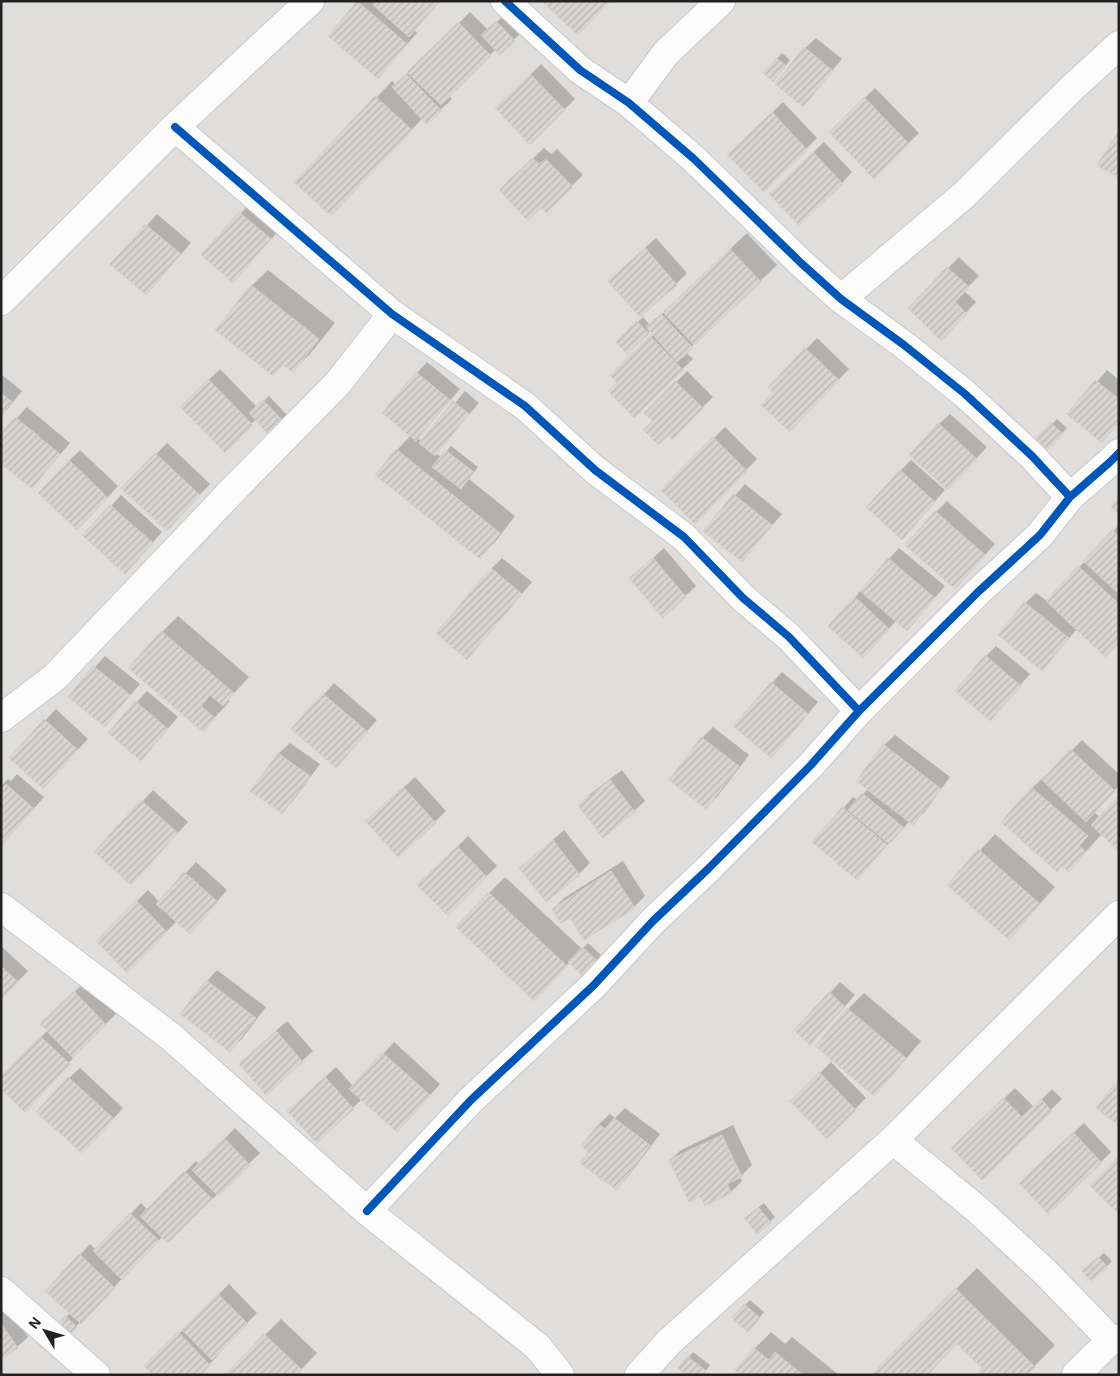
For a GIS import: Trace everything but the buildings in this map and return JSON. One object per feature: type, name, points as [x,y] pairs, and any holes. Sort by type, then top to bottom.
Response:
[{"type":"street","points":[[1,301],[175,127],[310,1]]},
{"type":"street","points":[[505,1],[580,70],[629,103],[694,159],[801,263],[841,299],[904,344],[964,394],[1032,456],[1070,497]]},
{"type":"street","points":[[629,103],[666,53],[721,1]]},
{"type":"street","points":[[841,299],[964,195],[1072,88],[1119,45]]},
{"type":"street","points":[[175,127],[392,314],[525,406],[595,470],[684,536],[743,598],[789,637],[860,711]]},
{"type":"street","points":[[1,718],[55,677],[338,383],[392,314]]},
{"type":"street","points":[[367,1211],[471,1100],[593,986],[653,921],[708,869],[810,766],[860,711],[978,592],[1040,535],[1070,497],[1119,453]]},
{"type":"street","points":[[1,908],[170,1036],[367,1211],[538,1348],[560,1375]]},
{"type":"street","points":[[638,1375],[669,1342],[893,1140],[1116,922]]},
{"type":"street","points":[[893,1140],[984,1216],[1115,1339],[1076,1375]]},
{"type":"street","points":[[1,1292],[96,1375]]},
{"type":"shaded area","points":[[1,1],[1119,1],[1119,1375],[1,1375]]},
{"type":"cycle path","points":[[505,1],[580,70],[629,103],[694,159],[801,263],[841,299],[904,345],[965,394],[1032,456],[1070,497]]},
{"type":"cycle path","points":[[175,127],[392,314],[525,406],[595,470],[684,537],[743,598],[789,637],[859,711]]},
{"type":"cycle path","points":[[367,1211],[471,1100],[593,986],[653,921],[708,869],[810,766],[859,711],[978,592],[1040,535],[1070,497],[1119,453]]}]
